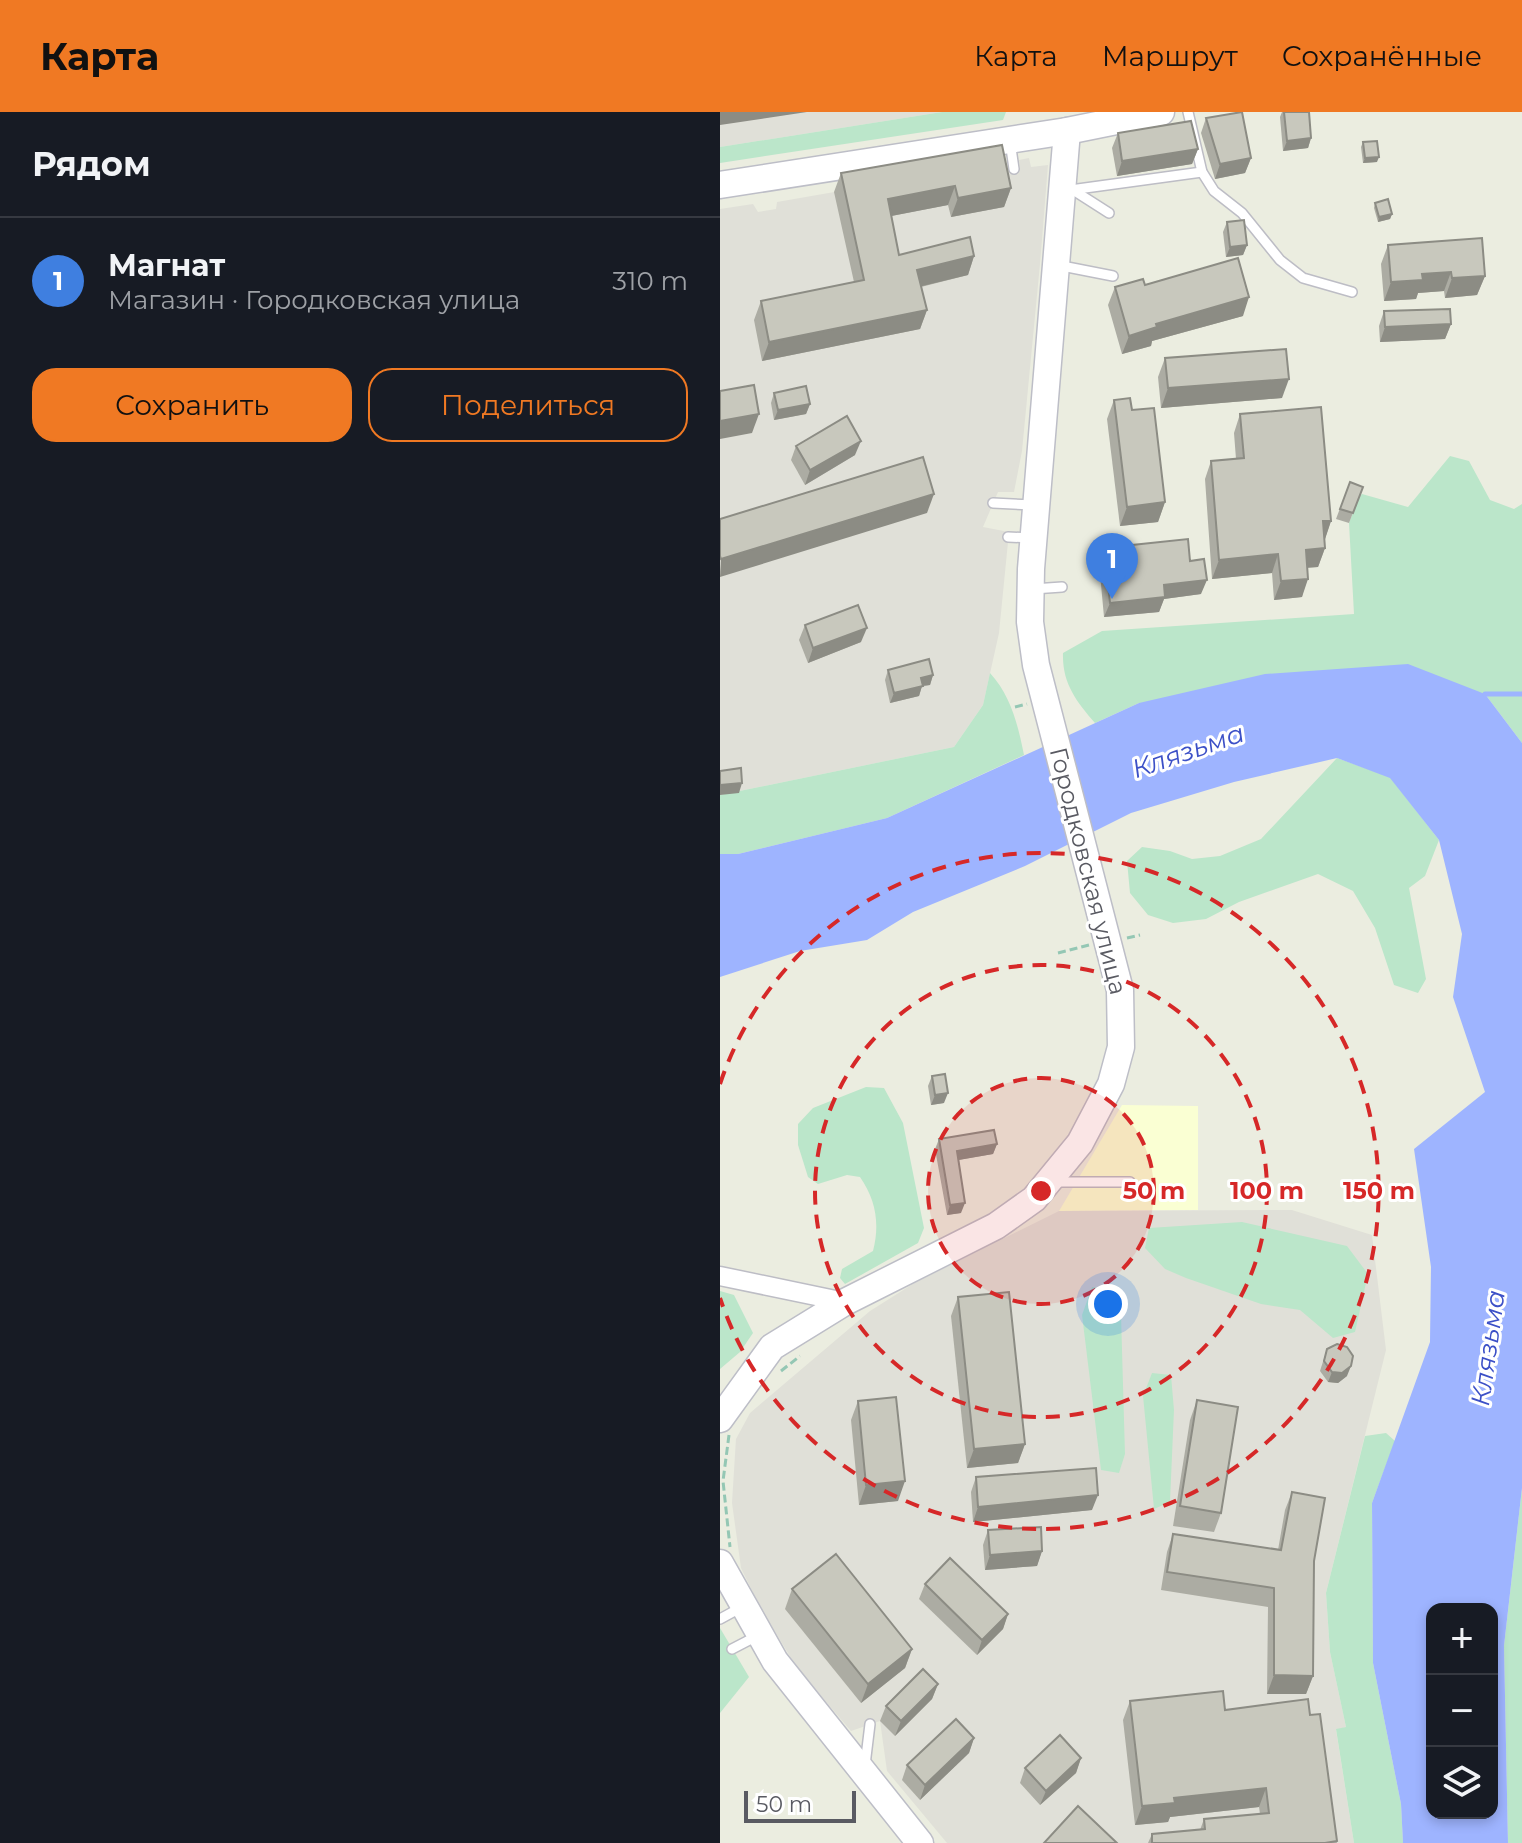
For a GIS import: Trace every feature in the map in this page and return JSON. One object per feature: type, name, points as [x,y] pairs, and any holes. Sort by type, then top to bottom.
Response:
[{"type":"main road","points":[[720,185],[1010,141],[1067,131],[1106,118],[1161,112]]},
{"type":"main road","name":"Городковская улица","points":[[725,1425],[772,1347],[845,1302],[996,1226],[1034,1199],[1092,1122],[1117,1065],[1122,1007],[1035,701],[1030,589],[1021,538],[1037,505],[1056,265],[1068,191],[1067,131]]},
{"type":"main road","points":[[725,1555],[731,1613],[759,1635],[798,1693],[920,1843]]},
{"type":"street","points":[[720,1276],[845,1302]]},
{"type":"lane","points":[[1188,112],[1202,172],[1214,191],[1242,213],[1280,260],[1303,278],[1352,292]]},
{"type":"lane","points":[[1010,141],[1014,169]]},
{"type":"lane","points":[[1068,191],[1202,172]]},
{"type":"lane","points":[[1068,191],[1109,213]]},
{"type":"lane","points":[[1056,265],[1113,276]]},
{"type":"lane","points":[[993,503],[1037,505]]},
{"type":"lane","points":[[1030,589],[1062,587]]},
{"type":"lane","points":[[1049,1182],[1130,1182]]},
{"type":"lane","points":[[732,1649],[759,1635]]},
{"type":"lane","points":[[864,1774],[870,1724]]},
{"type":"path","points":[[1015,707],[1035,701]]},
{"type":"path","points":[[1058,953],[1089,945],[1107,947],[1140,935]]},
{"type":"path","points":[[777,1375],[811,1346]]},
{"type":"path","points":[[725,1425],[725,1555]]},
{"type":"shaded area","points":[[720,112],[942,112],[720,147]]},
{"type":"shaded area","points":[[942,112],[1006,112],[1003,120],[720,163],[720,147]]},
{"type":"shaded area","points":[[1029,158],[1031,167],[1048,165],[1040,264],[1022,451],[1014,492],[998,492],[983,527],[1009,532],[999,633],[983,705],[954,747],[720,795],[720,209],[753,204],[758,212],[776,209],[777,202],[995,164],[998,173],[1020,168],[1019,160]]},
{"type":"shaded area","points":[[1450,456],[1469,461],[1490,500],[1514,509],[1522,504],[1522,743],[1485,694],[1139,703],[1095,723],[1076,699],[1065,674],[1063,653],[1102,631],[1354,614],[1349,523],[1359,497],[1362,494],[1408,507]]},
{"type":"shaded area","points":[[990,673],[1008,701],[1024,755],[887,818],[738,854],[720,854],[720,795],[954,747],[983,705]]},
{"type":"shaded area","points":[[1337,758],[1390,777],[1439,840],[1425,876],[1409,888],[1426,979],[1418,993],[1394,985],[1375,928],[1353,891],[1318,874],[1239,902],[1206,919],[1173,923],[1148,915],[1130,893],[1127,861],[1142,847],[1170,851],[1192,859],[1220,856],[1261,839]]},
{"type":"shaded area","points":[[866,1087],[884,1088],[903,1123],[924,1228],[918,1243],[845,1284],[840,1278],[842,1269],[873,1251],[876,1222],[873,1203],[860,1177],[847,1175],[818,1184],[808,1177],[798,1145],[798,1124],[813,1108]]},
{"type":"shaded area","points":[[1122,1105],[1198,1106],[1198,1210],[1059,1211]]},
{"type":"shaded area","points":[[1292,1210],[1372,1235],[1386,1350],[1326,1593],[1330,1652],[1346,1727],[1336,1730],[1354,1843],[947,1843],[887,1771],[880,1721],[851,1731],[797,1668],[760,1607],[741,1568],[732,1503],[736,1439],[750,1413],[870,1311],[916,1282],[1059,1211]]},
{"type":"shaded area","points":[[1242,1222],[1347,1246],[1368,1274],[1355,1332],[1333,1338],[1300,1310],[1261,1304],[1186,1278],[1165,1269],[1145,1248],[1149,1228]]},
{"type":"shaded area","points":[[1092,1287],[1115,1290],[1121,1314],[1125,1454],[1119,1473],[1101,1470],[1082,1315]]},
{"type":"shaded area","points":[[720,1291],[734,1295],[753,1333],[740,1352],[720,1369]]},
{"type":"shaded area","points":[[1152,1373],[1171,1375],[1174,1410],[1170,1502],[1154,1509],[1143,1396]]},
{"type":"shaded area","points":[[1386,1433],[1395,1441],[1372,1503],[1373,1663],[1401,1804],[1403,1843],[1354,1843],[1336,1729],[1346,1727],[1330,1652],[1326,1593],[1365,1436]]},
{"type":"shaded area","points":[[1522,1488],[1522,1843],[1508,1843],[1504,1646]]},
{"type":"shaded area","points":[[720,1628],[749,1677],[720,1713]]},
{"type":"water","name":"Клязьма","points":[[1408,664],[1485,694],[1522,743],[1522,1488],[1504,1646],[1508,1843],[1403,1843],[1401,1804],[1373,1663],[1372,1503],[1430,1342],[1431,1267],[1414,1149],[1485,1092],[1453,997],[1462,934],[1439,840],[1390,778],[1337,758],[1234,782],[1131,813],[1025,866],[913,912],[867,940],[800,951],[720,977],[720,854],[738,854],[887,818],[1139,703],[1265,674]]},
{"type":"building","points":[[1242,112],[1251,158],[1220,164],[1206,118]]},
{"type":"building","points":[[1284,112],[1309,112],[1311,138],[1287,141]]},
{"type":"building","points":[[1191,121],[1198,149],[1122,161],[1118,133]]},
{"type":"building","points":[[1377,141],[1379,157],[1365,158],[1363,142]]},
{"type":"building","points":[[1002,145],[1011,188],[958,198],[955,186],[888,199],[899,255],[970,237],[974,256],[917,270],[927,310],[769,342],[761,301],[864,280],[841,173]]},
{"type":"building","points":[[1388,199],[1392,214],[1379,217],[1375,203]]},
{"type":"building","points":[[1244,220],[1247,245],[1230,247],[1227,222]]},
{"type":"building","points":[[1482,238],[1485,276],[1452,278],[1451,272],[1422,274],[1423,280],[1391,282],[1388,245]]},
{"type":"building","points":[[1238,258],[1249,297],[1156,324],[1157,327],[1129,336],[1115,287],[1143,279],[1145,285]]},
{"type":"building","points":[[1450,309],[1451,324],[1385,327],[1384,311]]},
{"type":"building","points":[[1286,349],[1289,379],[1168,388],[1165,358]]},
{"type":"building","points":[[754,385],[759,414],[720,421],[720,391]]},
{"type":"building","points":[[806,386],[810,404],[778,410],[774,393]]},
{"type":"building","points":[[1130,398],[1132,410],[1154,408],[1165,502],[1127,507],[1114,400]]},
{"type":"building","points":[[1321,407],[1331,521],[1323,521],[1325,548],[1306,550],[1308,579],[1281,581],[1278,554],[1219,560],[1211,461],[1244,458],[1240,414]]},
{"type":"building","points":[[847,416],[861,441],[810,470],[796,446]]},
{"type":"building","points":[[923,457],[934,494],[721,559],[720,519]]},
{"type":"building","points":[[1350,482],[1363,487],[1353,513],[1340,509]]},
{"type":"building","points":[[1188,539],[1190,561],[1204,559],[1207,580],[1164,585],[1165,597],[1110,603],[1104,548]]},
{"type":"building","points":[[858,605],[867,628],[813,648],[805,625]]},
{"type":"building","points":[[929,659],[933,675],[921,678],[923,686],[894,693],[888,670]]},
{"type":"building","points":[[741,768],[742,783],[720,785],[720,771]]},
{"type":"building","points":[[945,1074],[948,1093],[935,1095],[932,1076]]},
{"type":"building","points":[[994,1130],[997,1144],[957,1151],[965,1203],[950,1205],[939,1139]]},
{"type":"building","points":[[1009,1292],[1025,1444],[974,1449],[958,1297]]},
{"type":"building","points":[[1337,1344],[1347,1347],[1353,1356],[1351,1366],[1342,1373],[1332,1372],[1324,1361],[1327,1349]]},
{"type":"building","points":[[896,1397],[905,1481],[866,1485],[858,1401]]},
{"type":"building","points":[[1197,1400],[1238,1407],[1221,1513],[1180,1506]]},
{"type":"building","points":[[1096,1468],[1098,1495],[978,1507],[976,1477]]},
{"type":"building","points":[[1292,1492],[1325,1498],[1314,1561],[1313,1676],[1274,1675],[1274,1588],[1167,1572],[1173,1534],[1281,1550]]},
{"type":"building","points":[[1041,1527],[1042,1551],[990,1555],[988,1530]]},
{"type":"building","points":[[836,1554],[912,1649],[868,1684],[792,1589]]},
{"type":"building","points":[[950,1558],[1008,1614],[982,1640],[925,1584]]},
{"type":"building","points":[[923,1669],[938,1684],[901,1721],[886,1706]]},
{"type":"building","points":[[1223,1691],[1225,1710],[1308,1699],[1310,1715],[1320,1714],[1337,1841],[1152,1843],[1152,1834],[1205,1829],[1204,1819],[1269,1813],[1266,1788],[1174,1798],[1175,1803],[1142,1806],[1130,1701]]},
{"type":"building","points":[[956,1719],[974,1738],[925,1785],[907,1765]]},
{"type":"building","points":[[1060,1735],[1081,1758],[1046,1791],[1025,1768]]},
{"type":"building","points":[[1078,1806],[1117,1843],[1044,1843]]},
{"type":"waterway","points":[[1485,694],[1522,694]]},
{"type":"place","name":"Магнат","points":[[1112,599]]}]
